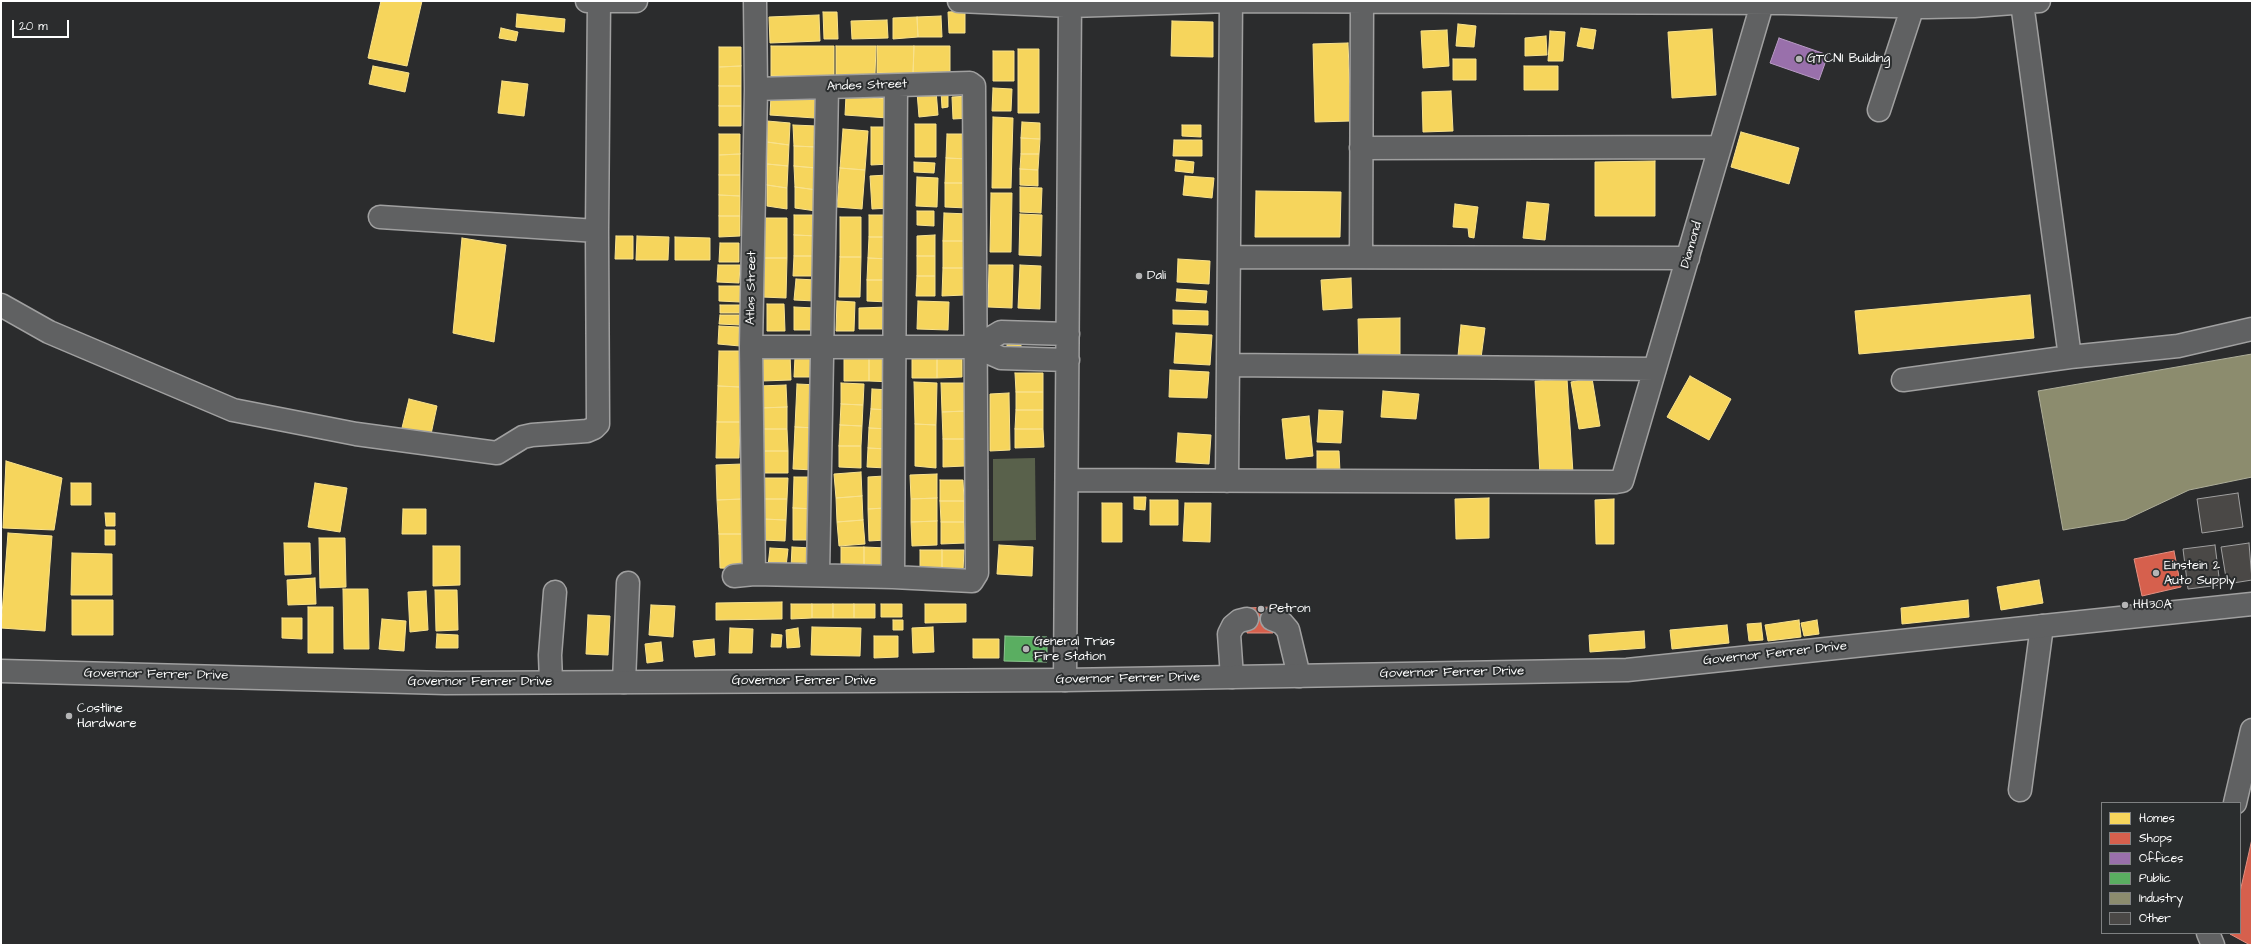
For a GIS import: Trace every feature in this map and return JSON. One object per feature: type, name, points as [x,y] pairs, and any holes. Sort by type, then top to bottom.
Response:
[{"type":"street","points":[[1,305],[49,332],[233,410],[356,434],[497,453],[523,437],[587,431],[594,428],[598,424],[595,1],[636,1]]},
{"type":"street","name":"Atlas Street","points":[[755,1],[756,89],[751,347],[744,575],[818,575]]},
{"type":"street","points":[[959,1],[1070,3],[1231,1],[1762,4],[1785,2],[1913,6],[1974,6],[2030,2],[2070,357]]},
{"type":"street","points":[[1067,480],[1227,482],[1231,1]]},
{"type":"street","points":[[1361,257],[1362,2]]},
{"type":"street","points":[[1065,680],[1070,3]]},
{"type":"street","name":"Diamond","points":[[1227,482],[1622,481],[1762,4]]},
{"type":"street","points":[[1879,110],[1913,6]]},
{"type":"street","name":"Andes Street","points":[[756,89],[896,86],[970,82],[975,88],[976,347]]},
{"type":"street","points":[[893,577],[896,86]]},
{"type":"street","points":[[827,88],[821,347],[818,575],[972,581],[977,573],[976,347]]},
{"type":"street","points":[[1361,148],[1720,147]]},
{"type":"street","points":[[380,217],[597,231]]},
{"type":"street","points":[[1229,257],[1688,258]]},
{"type":"street","points":[[1903,380],[2070,357],[2178,346],[2252,329]]},
{"type":"street","points":[[976,347],[1001,332],[1068,334]]},
{"type":"street","points":[[751,347],[976,347],[1001,358],[1068,360]]},
{"type":"street","points":[[1228,365],[1655,369]]},
{"type":"street","points":[[624,682],[628,583]]},
{"type":"street","points":[[551,682],[550,655],[555,592]]},
{"type":"street","name":"Governor Ferrer Drive","points":[[1,671],[445,683],[1065,680],[1627,670],[2252,604]]},
{"type":"street","points":[[1232,677],[1229,634],[1232,626],[1239,621],[1247,619]]},
{"type":"street","points":[[1272,619],[1282,623],[1288,630],[1299,676]]},
{"type":"street","points":[[2020,790],[2042,626]]},
{"type":"street","points":[[2236,802],[2252,730]]},
{"type":"street","points":[[2208,934],[2212,945]]},
{"type":"green space","points":[[1035,458],[1036,540],[993,541],[993,459]]},
{"type":"building: Homes","points":[[381,1],[422,1],[407,66],[368,58]]},
{"type":"building: Homes","points":[[965,11],[965,33],[949,33],[948,12]]},
{"type":"building: Homes","points":[[823,12],[837,12],[838,39],[824,39]]},
{"type":"building: Homes","points":[[517,14],[565,19],[564,32],[516,27]]},
{"type":"building: Homes","points":[[819,15],[820,41],[770,43],[769,17]]},
{"type":"building: Homes","points":[[941,16],[942,37],[918,37],[917,17]]},
{"type":"building: Homes","points":[[917,17],[918,37],[893,39],[893,18]]},
{"type":"building: Homes","points":[[887,20],[888,38],[852,39],[851,21]]},
{"type":"building: Homes","points":[[1172,21],[1213,22],[1213,57],[1171,56]]},
{"type":"building: Homes","points":[[1458,24],[1476,26],[1474,47],[1456,46]]},
{"type":"building: Homes","points":[[501,28],[518,32],[516,41],[499,38]]},
{"type":"building: Homes","points":[[1581,28],[1596,30],[1593,49],[1577,46]]},
{"type":"building: Homes","points":[[1712,29],[1716,95],[1672,98],[1668,32]]},
{"type":"building: Homes","points":[[1447,30],[1449,66],[1423,68],[1421,31]]},
{"type":"building: Homes","points":[[1550,31],[1565,32],[1563,61],[1548,61]]},
{"type":"building: Homes","points":[[1546,36],[1547,55],[1525,56],[1525,38]]},
{"type":"building: Homes","points":[[1348,43],[1351,121],[1315,122],[1313,44]]},
{"type":"building: Homes","points":[[771,46],[834,46],[834,76],[771,76]]},
{"type":"building: Homes","points":[[836,46],[876,46],[875,75],[836,76]]},
{"type":"building: Homes","points":[[877,46],[914,46],[913,74],[877,73]]},
{"type":"building: Homes","points":[[914,46],[950,46],[950,73],[913,74]]},
{"type":"building: Homes","points":[[719,47],[741,47],[741,66],[719,67]]},
{"type":"building: Homes","points":[[1018,49],[1039,49],[1039,113],[1018,113]]},
{"type":"building: Homes","points":[[993,51],[1014,51],[1014,81],[993,81]]},
{"type":"building: Homes","points":[[1453,59],[1476,59],[1476,80],[1453,80]]},
{"type":"building: Homes","points":[[373,66],[409,73],[405,92],[369,84]]},
{"type":"building: Homes","points":[[741,66],[741,86],[719,86],[719,67]]},
{"type":"building: Homes","points":[[1524,66],[1558,66],[1558,90],[1524,90]]},
{"type":"building: Homes","points":[[502,81],[528,84],[524,116],[498,113]]},
{"type":"building: Homes","points":[[719,86],[741,86],[741,106],[719,106]]},
{"type":"building: Homes","points":[[993,88],[1012,89],[1011,111],[992,111]]},
{"type":"building: Homes","points":[[936,90],[938,115],[919,117],[917,92]]},
{"type":"building: Homes","points":[[941,91],[948,91],[948,107],[942,108]]},
{"type":"building: Homes","points":[[1451,91],[1453,131],[1423,132],[1422,92]]},
{"type":"building: Homes","points":[[771,96],[817,99],[815,118],[770,115]]},
{"type":"building: Homes","points":[[846,96],[889,99],[888,118],[845,115]]},
{"type":"building: Homes","points":[[970,96],[971,118],[953,119],[952,97]]},
{"type":"building: Homes","points":[[719,106],[741,106],[741,126],[719,126]]},
{"type":"building: Homes","points":[[993,117],[1013,118],[1011,188],[992,188]]},
{"type":"building: Homes","points":[[767,121],[790,123],[789,145],[767,142]]},
{"type":"building: Homes","points":[[1022,122],[1040,123],[1040,139],[1021,138]]},
{"type":"building: Homes","points":[[915,124],[936,124],[936,157],[915,157]]},
{"type":"building: Homes","points":[[793,125],[817,126],[817,147],[794,146]]},
{"type":"building: Homes","points":[[1182,125],[1201,125],[1201,137],[1182,136]]},
{"type":"building: Homes","points":[[871,127],[889,127],[890,164],[871,165]]},
{"type":"building: Homes","points":[[843,129],[868,131],[865,170],[840,168]]},
{"type":"building: Homes","points":[[1741,132],[1799,148],[1789,184],[1731,167]]},
{"type":"building: Homes","points":[[719,134],[740,134],[740,154],[719,155]]},
{"type":"building: Homes","points":[[947,134],[970,134],[969,159],[946,158]]},
{"type":"building: Homes","points":[[1021,138],[1040,139],[1039,154],[1021,154]]},
{"type":"building: Homes","points":[[1174,140],[1202,140],[1202,156],[1173,156]]},
{"type":"building: Homes","points":[[767,142],[789,145],[788,166],[767,164]]},
{"type":"building: Homes","points":[[794,146],[817,147],[816,168],[794,166]]},
{"type":"building: Homes","points":[[740,154],[740,175],[719,175],[719,155]]},
{"type":"building: Homes","points":[[1021,154],[1039,154],[1038,170],[1020,169]]},
{"type":"building: Homes","points":[[946,158],[969,159],[968,183],[945,183]]},
{"type":"building: Homes","points":[[1176,160],[1194,162],[1193,173],[1175,171]]},
{"type":"building: Homes","points":[[1655,161],[1655,216],[1595,216],[1595,162]]},
{"type":"building: Homes","points":[[914,162],[935,163],[934,173],[914,172]]},
{"type":"building: Homes","points":[[767,164],[788,166],[787,188],[767,185]]},
{"type":"building: Homes","points":[[794,166],[816,168],[817,190],[795,187]]},
{"type":"building: Homes","points":[[840,168],[865,170],[862,209],[837,207]]},
{"type":"building: Homes","points":[[1020,169],[1038,170],[1038,186],[1020,185]]},
{"type":"building: Homes","points":[[719,175],[740,175],[740,196],[719,195]]},
{"type":"building: Homes","points":[[888,175],[890,208],[872,209],[870,176]]},
{"type":"building: Homes","points":[[1185,176],[1214,178],[1212,198],[1183,195]]},
{"type":"building: Homes","points":[[917,177],[938,178],[937,207],[916,206]]},
{"type":"building: Homes","points":[[945,183],[968,183],[967,208],[945,207]]},
{"type":"building: Homes","points":[[767,185],[787,188],[787,209],[767,206]]},
{"type":"building: Homes","points":[[795,187],[817,190],[816,211],[795,208]]},
{"type":"building: Homes","points":[[1020,187],[1042,188],[1041,213],[1020,212]]},
{"type":"building: Homes","points":[[1256,191],[1341,192],[1340,237],[1255,237]]},
{"type":"building: Homes","points":[[991,193],[1012,193],[1011,252],[990,252]]},
{"type":"building: Homes","points":[[719,195],[740,196],[740,216],[719,216]]},
{"type":"building: Homes","points":[[1527,202],[1549,204],[1545,240],[1523,238]]},
{"type":"building: Homes","points":[[1455,204],[1478,207],[1474,238],[1469,237],[1468,228],[1453,227]]},
{"type":"building: Homes","points":[[917,211],[934,211],[934,226],[917,225]]},
{"type":"building: Homes","points":[[944,213],[969,214],[968,241],[943,241]]},
{"type":"building: Homes","points":[[1020,214],[1042,215],[1041,256],[1019,255]]},
{"type":"building: Homes","points":[[794,215],[819,215],[818,236],[794,235]]},
{"type":"building: Homes","points":[[869,215],[891,215],[890,237],[869,237]]},
{"type":"building: Homes","points":[[719,216],[740,216],[740,236],[719,237]]},
{"type":"building: Homes","points":[[840,217],[861,217],[861,257],[840,257]]},
{"type":"building: Homes","points":[[763,218],[787,218],[787,258],[763,258]]},
{"type":"building: Homes","points":[[794,235],[818,236],[818,256],[794,256]]},
{"type":"building: Homes","points":[[935,235],[935,256],[917,256],[917,236]]},
{"type":"building: Homes","points":[[616,236],[633,236],[633,259],[615,259]]},
{"type":"building: Homes","points":[[637,236],[669,237],[668,260],[636,260]]},
{"type":"building: Homes","points":[[675,237],[710,238],[710,260],[675,260]]},
{"type":"building: Homes","points":[[869,237],[890,237],[889,259],[868,258]]},
{"type":"building: Homes","points":[[462,238],[506,245],[494,342],[453,333]]},
{"type":"building: Homes","points":[[943,241],[968,241],[966,268],[943,268]]},
{"type":"building: Homes","points":[[720,243],[739,243],[739,262],[719,262]]},
{"type":"building: Homes","points":[[794,256],[818,256],[818,276],[793,276]]},
{"type":"building: Homes","points":[[917,256],[935,256],[935,276],[917,276]]},
{"type":"building: Homes","points":[[840,257],[861,257],[860,297],[839,297]]},
{"type":"building: Homes","points":[[763,258],[787,258],[786,298],[762,297]]},
{"type":"building: Homes","points":[[868,258],[889,259],[889,280],[867,280]]},
{"type":"building: Homes","points":[[1178,259],[1210,261],[1209,284],[1177,282]]},
{"type":"building: Homes","points":[[718,265],[740,265],[739,283],[717,282]]},
{"type":"building: Homes","points":[[989,265],[1013,265],[1012,308],[988,307]]},
{"type":"building: Homes","points":[[1020,265],[1041,266],[1040,309],[1018,308]]},
{"type":"building: Homes","points":[[943,268],[966,268],[965,295],[942,296]]},
{"type":"building: Homes","points":[[917,276],[935,276],[935,296],[916,296]]},
{"type":"building: Homes","points":[[1351,278],[1352,308],[1323,310],[1321,280]]},
{"type":"building: Homes","points":[[796,279],[816,280],[815,301],[794,300]]},
{"type":"building: Homes","points":[[867,280],[889,280],[888,302],[867,301]]},
{"type":"building: Homes","points":[[719,286],[740,286],[740,302],[719,301]]},
{"type":"building: Homes","points":[[1177,289],[1207,291],[1206,303],[1176,301]]},
{"type":"building: Homes","points":[[2030,295],[2034,338],[1859,354],[1855,311]]},
{"type":"building: Homes","points":[[837,301],[855,302],[854,331],[836,331]]},
{"type":"building: Homes","points":[[918,301],[949,302],[948,330],[917,329]]},
{"type":"building: Homes","points":[[767,304],[784,304],[785,331],[767,331]]},
{"type":"building: Homes","points":[[720,305],[740,305],[740,313],[720,313]]},
{"type":"building: Homes","points":[[794,307],[815,308],[814,330],[794,330]]},
{"type":"building: Homes","points":[[888,307],[888,329],[859,329],[859,308]]},
{"type":"building: Homes","points":[[1173,310],[1208,311],[1208,325],[1173,324]]},
{"type":"building: Homes","points":[[720,315],[740,315],[740,325],[719,324]]},
{"type":"building: Homes","points":[[1400,318],[1400,359],[1359,359],[1358,319]]},
{"type":"building: Homes","points":[[1461,325],[1485,328],[1481,358],[1458,356]]},
{"type":"building: Homes","points":[[719,326],[739,327],[740,346],[718,344]]},
{"type":"building: Homes","points":[[1176,333],[1212,335],[1210,365],[1174,363]]},
{"type":"building: Homes","points":[[1007,340],[1021,340],[1021,351],[1007,351]]},
{"type":"building: Homes","points":[[719,351],[742,351],[741,387],[718,386]]},
{"type":"building: Homes","points":[[790,354],[791,380],[762,381],[761,355]]},
{"type":"building: Homes","points":[[962,355],[962,377],[937,378],[937,356]]},
{"type":"building: Homes","points":[[912,356],[937,356],[937,378],[912,378]]},
{"type":"building: Homes","points":[[795,357],[812,357],[812,377],[794,377]]},
{"type":"building: Homes","points":[[892,357],[893,382],[869,381],[869,358]]},
{"type":"building: Homes","points":[[844,358],[869,358],[869,381],[844,381]]},
{"type":"building: Homes","points":[[1170,370],[1209,372],[1207,398],[1169,397]]},
{"type":"building: Homes","points":[[1015,373],[1043,373],[1043,392],[1016,392]]},
{"type":"building: Homes","points":[[1690,376],[1731,399],[1709,440],[1667,417]]},
{"type":"building: Homes","points":[[1592,378],[1600,426],[1579,429],[1571,382]]},
{"type":"building: Homes","points":[[1567,379],[1573,473],[1540,475],[1535,381]]},
{"type":"building: Homes","points":[[914,382],[937,383],[936,425],[915,424]]},
{"type":"building: Homes","points":[[841,383],[864,384],[863,405],[841,404]]},
{"type":"building: Homes","points":[[941,383],[966,383],[966,411],[942,412]]},
{"type":"building: Homes","points":[[797,384],[818,385],[816,428],[795,427]]},
{"type":"building: Homes","points":[[786,385],[787,407],[760,408],[759,386]]},
{"type":"building: Homes","points":[[718,386],[741,387],[740,422],[717,422]]},
{"type":"building: Homes","points":[[872,389],[891,390],[890,410],[871,409]]},
{"type":"building: Homes","points":[[1383,391],[1419,394],[1416,419],[1381,417]]},
{"type":"building: Homes","points":[[1016,392],[1043,392],[1043,410],[1016,410]]},
{"type":"building: Homes","points":[[1009,393],[1010,450],[990,451],[990,394]]},
{"type":"building: Homes","points":[[409,399],[437,406],[430,439],[401,432]]},
{"type":"building: Homes","points":[[841,404],[863,405],[862,426],[840,425]]},
{"type":"building: Homes","points":[[787,407],[787,429],[760,429],[760,408]]},
{"type":"building: Homes","points":[[871,409],[890,410],[889,429],[869,428]]},
{"type":"building: Homes","points":[[1016,410],[1043,410],[1043,429],[1015,429]]},
{"type":"building: Homes","points":[[1319,410],[1343,411],[1341,443],[1317,442]]},
{"type":"building: Homes","points":[[966,411],[965,439],[943,439],[942,412]]},
{"type":"building: Homes","points":[[1309,416],[1313,456],[1286,459],[1282,419]]},
{"type":"building: Homes","points":[[717,422],[740,422],[739,458],[716,458]]},
{"type":"building: Homes","points":[[915,424],[936,425],[936,468],[915,466]]},
{"type":"building: Homes","points":[[840,425],[862,426],[861,446],[839,446]]},
{"type":"building: Homes","points":[[795,427],[816,428],[814,470],[793,469]]},
{"type":"building: Homes","points":[[869,428],[889,429],[887,449],[868,448]]},
{"type":"building: Homes","points":[[760,429],[787,429],[788,451],[761,451]]},
{"type":"building: Homes","points":[[1015,429],[1043,429],[1044,447],[1015,448]]},
{"type":"building: Homes","points":[[1178,433],[1211,435],[1209,464],[1176,462]]},
{"type":"building: Homes","points":[[943,439],[965,439],[965,466],[943,467]]},
{"type":"building: Homes","points":[[839,446],[861,446],[861,468],[839,467]]},
{"type":"building: Homes","points":[[868,448],[887,449],[886,468],[867,467]]},
{"type":"building: Homes","points":[[761,451],[788,451],[788,473],[761,473]]},
{"type":"building: Homes","points":[[1317,451],[1339,451],[1340,472],[1317,472]]},
{"type":"building: Homes","points":[[6,461],[62,478],[54,530],[3,528]]},
{"type":"building: Homes","points":[[742,464],[742,499],[717,500],[716,465]]},
{"type":"building: Homes","points":[[861,472],[862,496],[836,498],[834,474]]},
{"type":"building: Homes","points":[[937,474],[937,498],[911,499],[910,475]]},
{"type":"building: Homes","points":[[884,476],[885,508],[868,509],[868,477]]},
{"type":"building: Homes","points":[[794,477],[817,477],[816,509],[793,508]]},
{"type":"building: Homes","points":[[764,478],[788,478],[787,499],[763,499]]},
{"type":"building: Homes","points":[[940,480],[963,480],[964,501],[940,501]]},
{"type":"building: Homes","points":[[71,483],[91,483],[91,505],[71,505]]},
{"type":"building: Homes","points":[[315,483],[347,488],[340,532],[308,527]]},
{"type":"building: Homes","points":[[862,496],[863,520],[837,522],[836,498]]},
{"type":"building: Homes","points":[[1134,497],[1146,497],[1145,510],[1134,509]]},
{"type":"building: Homes","points":[[937,498],[937,521],[911,522],[911,499]]},
{"type":"building: Homes","points":[[1489,498],[1489,538],[1456,539],[1455,499]]},
{"type":"building: Homes","points":[[742,499],[743,534],[719,534],[717,500]]},
{"type":"building: Homes","points":[[763,499],[787,499],[786,520],[763,519]]},
{"type":"building: Homes","points":[[1614,499],[1614,544],[1596,544],[1595,500]]},
{"type":"building: Homes","points":[[1150,500],[1178,500],[1178,525],[1150,525]]},
{"type":"building: Homes","points":[[940,501],[964,501],[964,522],[941,522]]},
{"type":"building: Homes","points":[[1102,503],[1122,503],[1122,542],[1102,542]]},
{"type":"building: Homes","points":[[1185,503],[1211,503],[1210,542],[1183,541]]},
{"type":"building: Homes","points":[[793,508],[816,509],[816,540],[793,540]]},
{"type":"building: Homes","points":[[885,508],[886,540],[869,541],[868,509]]},
{"type":"building: Homes","points":[[403,509],[426,509],[426,534],[402,534]]},
{"type":"building: Homes","points":[[105,513],[115,513],[115,526],[106,526]]},
{"type":"building: Homes","points":[[763,519],[786,520],[785,541],[762,540]]},
{"type":"building: Homes","points":[[863,520],[865,544],[839,546],[837,522]]},
{"type":"building: Homes","points":[[937,521],[937,545],[912,546],[911,522]]},
{"type":"building: Homes","points":[[941,522],[964,522],[965,543],[941,544]]},
{"type":"building: Homes","points":[[105,530],[115,530],[115,545],[105,545]]},
{"type":"building: Homes","points":[[8,533],[52,536],[45,631],[1,628]]},
{"type":"building: Homes","points":[[719,534],[743,534],[743,569],[720,568]]},
{"type":"building: Homes","points":[[319,538],[345,538],[346,587],[320,588]]},
{"type":"building: Homes","points":[[284,543],[310,543],[311,574],[285,575]]},
{"type":"building: Homes","points":[[999,545],[1033,547],[1032,576],[997,574]]},
{"type":"building: Homes","points":[[433,546],[460,546],[460,585],[433,586]]},
{"type":"building: Homes","points":[[792,547],[812,548],[811,568],[791,568]]},
{"type":"building: Homes","points":[[841,547],[864,547],[864,569],[841,568]]},
{"type":"building: Homes","points":[[864,547],[887,548],[886,569],[864,569]]},
{"type":"building: Homes","points":[[770,548],[788,549],[786,567],[768,566]]},
{"type":"building: Homes","points":[[920,550],[942,550],[942,571],[920,571]]},
{"type":"building: Homes","points":[[942,550],[964,550],[963,571],[942,571]]},
{"type":"building: Homes","points":[[72,553],[112,554],[112,595],[71,595]]},
{"type":"building: Homes","points":[[315,578],[316,604],[288,605],[287,580]]},
{"type":"building: Homes","points":[[2039,580],[2043,603],[2001,610],[1997,587]]},
{"type":"building: Homes","points":[[343,589],[368,589],[369,649],[344,649]]},
{"type":"building: Homes","points":[[435,590],[457,590],[458,630],[436,631]]},
{"type":"building: Homes","points":[[426,591],[428,630],[410,632],[408,592]]},
{"type":"building: Homes","points":[[72,600],[113,600],[113,635],[72,635]]},
{"type":"building: Homes","points":[[1968,600],[1969,617],[1902,624],[1901,608]]},
{"type":"building: Homes","points":[[782,602],[782,619],[716,620],[716,603]]},
{"type":"building: Homes","points":[[791,604],[812,604],[812,618],[791,619]]},
{"type":"building: Homes","points":[[812,604],[833,604],[833,618],[812,618]]},
{"type":"building: Homes","points":[[833,604],[854,604],[854,618],[833,618]]},
{"type":"building: Homes","points":[[854,604],[875,604],[875,618],[854,618]]},
{"type":"building: Homes","points":[[881,604],[902,604],[902,617],[881,617]]},
{"type":"building: Homes","points":[[925,604],[966,604],[966,622],[925,623]]},
{"type":"building: Homes","points":[[651,605],[675,606],[673,637],[649,635]]},
{"type":"building: Homes","points":[[308,607],[333,607],[333,653],[308,653]]},
{"type":"building: Homes","points":[[588,615],[610,616],[608,655],[586,654]]},
{"type":"building: Homes","points":[[282,618],[302,618],[302,639],[282,638]]},
{"type":"building: Homes","points":[[382,619],[406,621],[404,651],[379,649]]},
{"type":"building: Homes","points":[[893,620],[903,620],[903,630],[893,630]]},
{"type":"building: Homes","points":[[1799,620],[1801,637],[1768,641],[1765,625]]},
{"type":"building: Homes","points":[[1817,620],[1819,634],[1804,636],[1801,623]]},
{"type":"building: Homes","points":[[1761,623],[1763,640],[1749,641],[1747,624]]},
{"type":"building: Homes","points":[[1727,625],[1729,643],[1672,649],[1670,630]]},
{"type":"building: Homes","points":[[812,627],[861,628],[860,656],[811,655]]},
{"type":"building: Homes","points":[[933,627],[934,652],[913,653],[912,628]]},
{"type":"building: Homes","points":[[730,628],[753,629],[752,653],[729,653]]},
{"type":"building: Homes","points":[[798,628],[800,647],[787,648],[786,630]]},
{"type":"building: Homes","points":[[1644,631],[1645,648],[1590,652],[1589,635]]},
{"type":"building: Homes","points":[[437,634],[458,635],[458,648],[436,648]]},
{"type":"building: Homes","points":[[772,634],[782,635],[781,647],[771,647]]},
{"type":"building: Homes","points":[[874,636],[898,636],[898,657],[874,658]]},
{"type":"building: Homes","points":[[714,639],[715,655],[695,657],[693,641]]},
{"type":"building: Homes","points":[[973,639],[999,639],[999,658],[973,658]]},
{"type":"building: Homes","points":[[661,642],[663,661],[647,663],[645,644]]},
{"type":"building: Shops","points":[[2174,551],[2181,587],[2142,596],[2134,559]]},
{"type":"building: Shops","points":[[1272,607],[1273,633],[1247,633],[1247,608]]},
{"type":"building: Shops","points":[[2252,839],[2252,945],[2230,934],[2241,934],[2241,888]]},
{"type":"building: Offices","name":"GTCNI Building","points":[[1779,38],[1828,55],[1819,80],[1770,63]]},
{"type":"building: Public","name":"General Trias Fire Station","points":[[1005,636],[1047,637],[1047,662],[1004,661]]},
{"type":"building: Industry","points":[[2252,354],[2252,477],[2189,490],[2125,520],[2063,530],[2038,391]]},
{"type":"building: Other","points":[[2238,493],[2243,527],[2202,533],[2197,499]]},
{"type":"building: Other","points":[[2249,543],[2252,580],[2227,584],[2221,547]]},
{"type":"building: Other","points":[[2215,545],[2220,585],[2188,589],[2183,549]]},
{"type":"place","name":"GTCNI Building","points":[[1799,59]]},
{"type":"place","name":"Dali","points":[[1139,276]]},
{"type":"place","name":"Einstein 2 Auto Supply","points":[[2156,573]]},
{"type":"place","name":"HH30A","points":[[2125,605]]},
{"type":"place","name":"Petron","points":[[1261,609]]},
{"type":"place","name":"General Trias Fire Station","points":[[1026,649]]},
{"type":"place","name":"Costline Hardware","points":[[69,716]]}]
